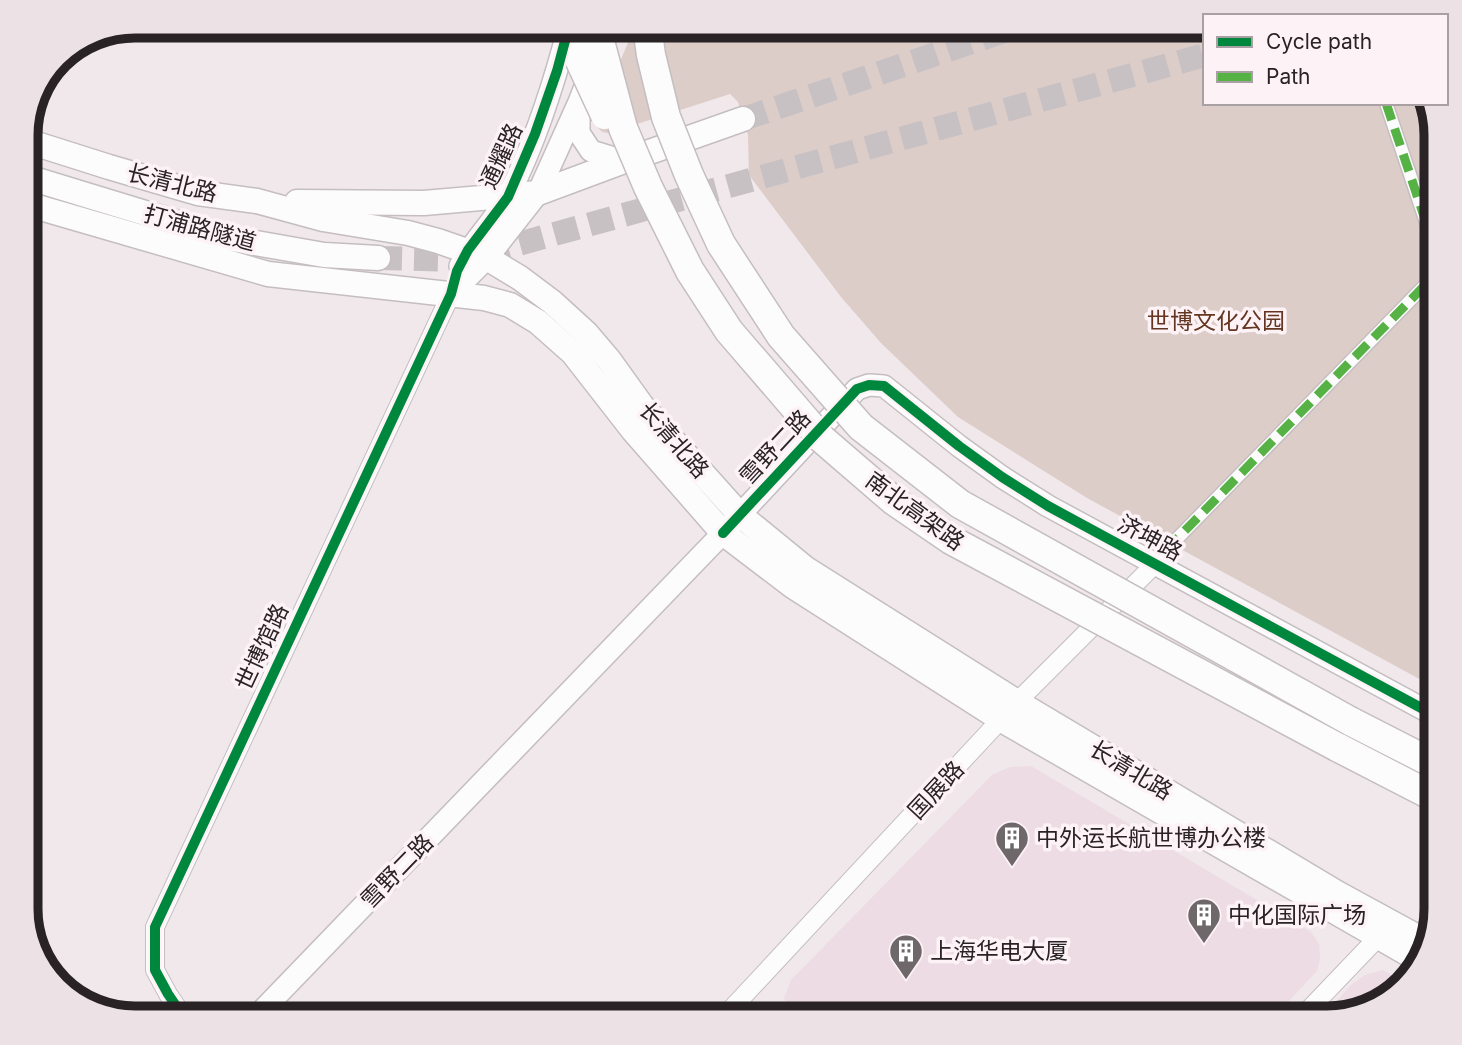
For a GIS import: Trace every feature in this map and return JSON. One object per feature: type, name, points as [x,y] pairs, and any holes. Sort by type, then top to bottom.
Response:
[{"type":"highway","points":[[573,38],[579,59],[610,125],[648,187]]},
{"type":"highway","name":"南北高架路","points":[[597,38],[623,128],[648,187],[690,271],[729,331],[822,439],[894,501],[951,540],[1424,792]]},
{"type":"highway","name":"南北高架路","points":[[649,38],[666,117],[721,244],[781,336],[861,427],[960,504],[1350,721],[1424,759]]},
{"type":"main road","points":[[257,201],[424,203],[538,194],[743,119]]},
{"type":"main road","name":"长清北路","points":[[39,145],[198,193],[257,201],[323,219],[408,233],[478,254],[520,278],[586,333],[642,406],[740,515],[806,569],[1010,711]]},
{"type":"main road","name":"打浦路隧道","points":[[39,181],[227,238],[324,255],[378,258]]},
{"type":"main road","name":"长清北路","points":[[39,208],[268,274],[484,298],[510,305],[538,322],[573,353],[632,430],[723,533],[794,587],[1337,893],[1386,929],[1413,954]]},
{"type":"main road","name":"长清北路","points":[[1386,929],[1419,939]]},
{"type":"street","name":"通耀路","points":[[451,294],[478,254],[508,197],[535,134],[567,38]]},
{"type":"street","name":"通耀路","points":[[478,254],[538,194],[604,38]]},
{"type":"street","points":[[579,102],[579,133],[591,151],[624,161]]},
{"type":"street","points":[[1387,105],[1424,216]]},
{"type":"street","points":[[1160,557],[1424,286]]},
{"type":"street","name":"世博馆路","points":[[176,1006],[155,970],[155,927],[451,294]]},
{"type":"street","name":"济坤路","points":[[857,389],[869,385],[884,386],[932,426],[1002,477],[1048,506],[1160,557],[1424,709]]},
{"type":"street","name":"雪野二路","points":[[267,1006],[723,533],[857,389]]},
{"type":"street","name":"国展路","points":[[736,1004],[1010,711],[1160,557]]},
{"type":"street","points":[[1312,1006],[1386,929]]},
{"type":"shaded area","points":[[1031,766],[1311,932],[1319,944],[1320,959],[1317,971],[1284,1006],[787,1006],[784,998],[791,980],[992,775],[1010,767]]},
{"type":"shaded area","points":[[1383,970],[1395,978],[1370,997],[1333,1006],[1352,984],[1365,975]]},
{"type":"green space","name":"世博文化公园","points":[[630,38],[1203,38],[1203,105],[1418,105],[1424,135],[1424,681],[1087,498],[958,417],[881,343],[841,297],[749,175],[748,135],[738,102],[730,94],[609,133],[600,129],[598,114]]},
{"type":"tunnel","points":[[743,119],[983,38]]},
{"type":"tunnel","points":[[378,258],[460,260],[1203,56]]},
{"type":"marked path","points":[[1387,105],[1424,216]]},
{"type":"marked path","points":[[1166,550],[1424,286]]},
{"type":"cycle path","points":[[176,1006],[155,970],[155,927],[451,294],[457,271],[468,250],[508,197],[535,134],[566,38]]},
{"type":"cycle path","points":[[723,533],[857,389],[869,385],[884,386],[959,446],[1048,506],[1424,710]]},
{"type":"place","name":"中外运长航世博办公楼","points":[[1012,868]]},
{"type":"place","name":"中化国际广场","points":[[1204,945]]},
{"type":"place","name":"上海华电大厦","points":[[906,981]]}]
